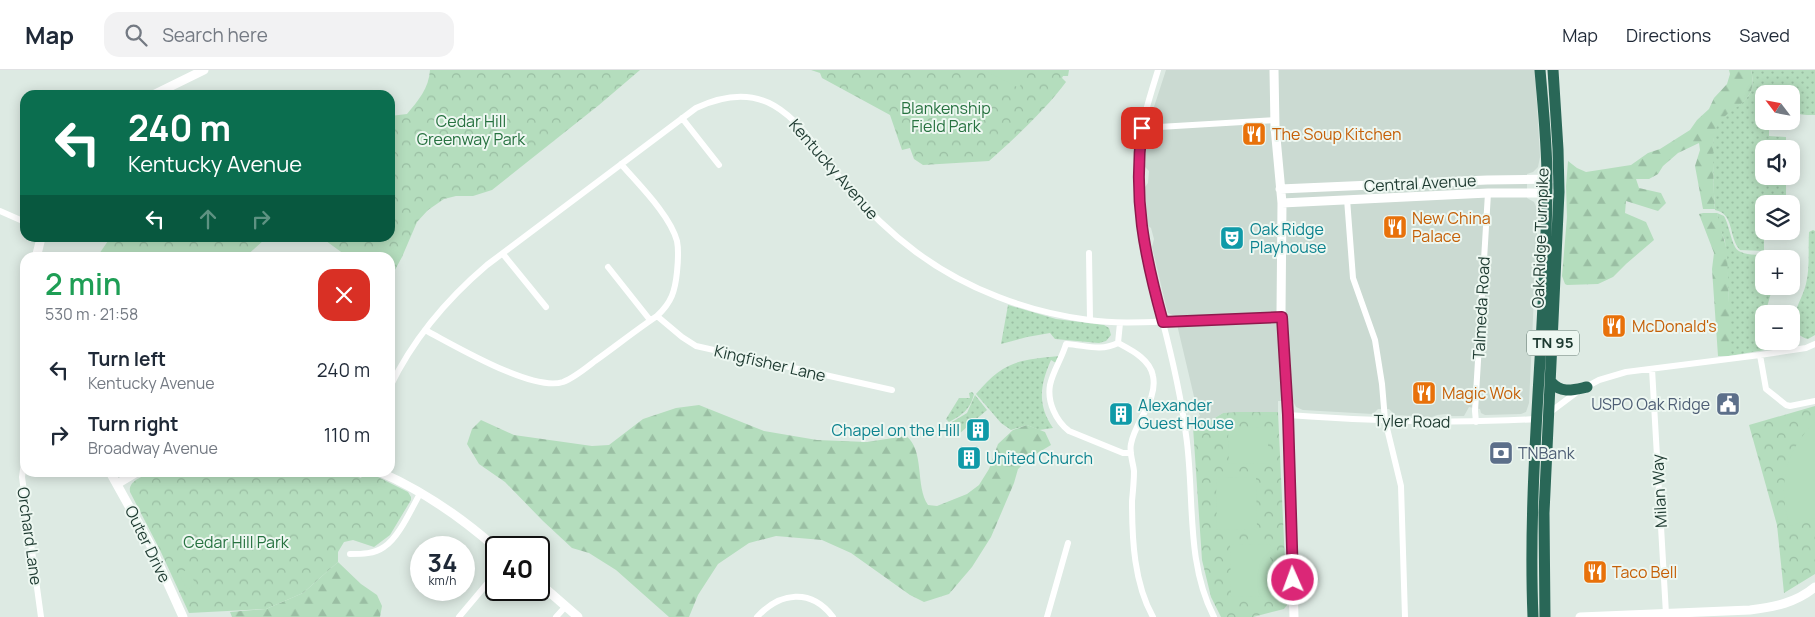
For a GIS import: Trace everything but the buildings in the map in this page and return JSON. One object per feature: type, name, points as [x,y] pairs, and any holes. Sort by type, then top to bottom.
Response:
[{"type":"highway","name":"Oak Ridge Turnpike","points":[[1533,617],[1532,507],[1547,179],[1540,70]]},
{"type":"highway","name":"Oak Ridge Turnpike","points":[[1545,617],[1544,513],[1559,192],[1553,70]]},
{"type":"highway","points":[[1551,382],[1556,388],[1565,391],[1588,387]]},
{"type":"highway","points":[[1537,419],[1548,414]]},
{"type":"street","points":[[164,90],[204,70]]},
{"type":"street","points":[[1158,70],[1142,128],[1138,178],[1140,217],[1186,434],[1190,466],[1195,558],[1199,581],[1214,617]]},
{"type":"street","points":[[1274,70],[1275,120],[1282,203],[1282,317],[1288,415],[1292,617]]},
{"type":"street","name":"Kentucky Avenue","points":[[395,376],[404,359],[425,330],[466,283],[696,108],[710,101],[728,97],[750,97],[774,106],[798,123],[866,208],[896,237],[930,262],[960,280],[1010,302],[1053,314],[1090,320],[1120,322],[1282,317]]},
{"type":"street","points":[[682,118],[719,165]]},
{"type":"street","points":[[1142,128],[1275,120]]},
{"type":"street","points":[[425,330],[494,366],[543,383],[553,383],[565,381],[586,368],[657,316],[672,299],[676,278],[677,242],[665,218],[621,164]]},
{"type":"street","name":"Central Avenue","points":[[1280,190],[1434,182],[1559,179]]},
{"type":"street","points":[[1487,180],[1488,194]]},
{"type":"street","points":[[1434,182],[1436,196]]},
{"type":"street","points":[[1346,186],[1353,278],[1375,340],[1385,420],[1401,486],[1405,617]]},
{"type":"street","points":[[1306,188],[1306,202]]},
{"type":"street","name":"Central Avenue","points":[[1282,203],[1559,192]]},
{"type":"street","name":"Talmeda Road","points":[[1476,422],[1480,308],[1488,194]]},
{"type":"street","points":[[0,211],[20,220]]},
{"type":"street","points":[[1090,253],[1090,320]]},
{"type":"street","points":[[503,254],[546,307]]},
{"type":"street","points":[[608,266],[650,320]]},
{"type":"street","name":"Kingfisher Lane","points":[[657,316],[696,346],[892,390]]},
{"type":"street","points":[[1118,343],[1120,322]]},
{"type":"street","points":[[1131,453],[1123,453],[1069,431],[1058,421],[1052,406],[1049,388],[1066,344],[1103,349],[1118,343],[1133,351],[1145,361],[1153,373],[1152,396],[1131,444],[1134,470],[1132,504],[1138,576],[1145,602],[1153,617]]},
{"type":"street","points":[[1548,414],[1571,395],[1600,380],[1626,372],[1760,355],[1806,348],[1815,344]]},
{"type":"street","points":[[1760,355],[1766,390],[1786,405],[1815,401]]},
{"type":"street","name":"Milan Way","points":[[1652,369],[1666,614]]},
{"type":"street","name":"Tyler Road","points":[[1288,415],[1476,422],[1537,419]]},
{"type":"street","name":"Orchard Lane","points":[[22,477],[41,617]]},
{"type":"street","name":"Outer Drive","points":[[113,477],[150,544],[183,617]]},
{"type":"street","points":[[117,484],[129,477]]},
{"type":"street","points":[[390,477],[421,492],[468,524],[485,539]]},
{"type":"street","points":[[350,554],[362,554],[385,547],[394,538],[421,492]]},
{"type":"street","points":[[1047,617],[1068,544]]},
{"type":"street","points":[[459,617],[485,586]]},
{"type":"street","points":[[1580,617],[1743,611],[1778,606],[1799,598],[1815,587]]},
{"type":"street","points":[[550,592],[578,617]]},
{"type":"street","points":[[757,617],[772,603],[795,596],[808,599],[827,609],[833,617]]},
{"type":"street","points":[[556,617],[566,606]]},
{"type":"shaded area","points":[[1166,70],[1535,70],[1540,157],[1538,167],[1533,172],[1527,174],[1527,198],[1534,202],[1538,211],[1529,403],[1526,412],[1521,414],[1485,415],[1481,413],[1480,409],[1469,407],[1464,416],[1449,416],[1446,414],[1432,417],[1395,415],[1389,409],[1378,409],[1373,414],[1303,410],[1296,407],[1293,401],[1278,401],[1278,412],[1223,413],[1208,422],[1191,427],[1192,421],[1200,416],[1175,316],[1168,313],[1166,306],[1152,247],[1154,239],[1151,228],[1148,226],[1145,191],[1149,171],[1145,167],[1147,138],[1150,133],[1152,113]]},
{"type":"green space","name":"Cedar Hill Greenway Park","points":[[430,70],[640,70],[492,190],[473,196],[456,196],[444,199],[428,210],[417,222],[395,270],[395,252],[341,252],[327,242],[395,242],[395,115],[407,114],[419,99],[428,83]]},
{"type":"green space","name":"Blankenship Field Park","points":[[811,70],[1069,70],[1068,76],[1063,76],[1062,78],[1066,82],[1040,113],[989,161],[923,165],[914,159],[910,148],[902,150],[890,115],[822,78],[820,73]]},
{"type":"green space","points":[[984,70],[1028,70],[1019,88]]},
{"type":"green space","points":[[1729,70],[1751,70],[1753,82],[1747,98],[1721,120],[1714,134],[1715,209],[1703,209],[1695,166],[1700,150],[1699,143],[1678,153],[1663,166],[1658,174],[1649,179],[1636,179],[1639,188],[1661,193],[1666,203],[1658,211],[1626,201],[1625,213],[1646,222],[1654,240],[1613,277],[1598,284],[1565,284],[1562,276],[1567,217],[1566,186],[1568,161],[1586,172],[1631,165],[1648,153],[1660,149],[1690,130],[1697,120],[1709,109],[1714,98],[1727,84],[1730,74]]},
{"type":"green space","points":[[1751,70],[1815,70],[1815,115],[1800,114],[1800,85],[1755,85],[1755,130],[1769,130],[1769,136],[1786,137],[1786,140],[1755,140],[1755,185],[1786,185],[1786,195],[1755,195],[1755,240],[1764,240],[1764,250],[1755,251],[1740,250],[1736,245],[1726,216],[1715,210],[1713,155],[1715,128],[1727,113],[1747,98],[1753,82]]},
{"type":"green space","points":[[1717,213],[1724,216],[1735,247],[1743,253],[1755,255],[1755,295],[1770,295],[1768,305],[1755,305],[1755,350],[1764,350],[1729,356],[1729,301],[1725,241],[1718,224]]},
{"type":"green space","points":[[1717,213],[1727,253],[1730,327],[1729,356],[1718,356],[1712,269],[1714,253],[1699,214]]},
{"type":"green space","points":[[1815,231],[1815,335],[1808,339],[1800,335],[1800,305],[1798,305],[1807,278],[1809,232]]},
{"type":"green space","points":[[107,242],[262,242],[251,252],[100,252]]},
{"type":"green space","points":[[1008,305],[1056,319],[1104,325],[1109,328],[1111,335],[1106,341],[1099,343],[1055,339],[1050,333],[1001,344]]},
{"type":"green space","points":[[1059,356],[1056,363],[1051,360],[1044,378],[1042,395],[1044,411],[1053,428],[1039,430],[1027,425],[1011,430],[1001,423],[976,394],[995,375],[1013,364]]},
{"type":"green space","points":[[972,392],[974,394],[968,408],[949,422],[946,419],[959,398],[970,398],[969,393]]},
{"type":"green space","points":[[975,395],[987,410],[960,433],[957,433],[952,422],[967,413]]},
{"type":"green space","points":[[699,405],[764,431],[817,440],[867,442],[906,436],[916,450],[922,488],[928,505],[937,506],[967,494],[979,485],[989,469],[998,444],[1013,430],[1027,425],[1045,432],[1051,445],[1031,457],[1018,469],[991,537],[972,567],[949,594],[924,602],[910,595],[851,553],[822,540],[776,536],[749,543],[718,564],[698,595],[689,617],[669,617],[616,570],[589,553],[572,548],[505,482],[479,464],[467,444],[472,429],[481,420],[514,435],[592,446],[609,445],[643,419],[676,408]]},
{"type":"green space","points":[[1815,406],[1815,574],[1784,593],[1777,525],[1749,425]]},
{"type":"green space","points":[[1278,412],[1287,605],[1284,609],[1253,617],[1221,617],[1211,597],[1202,560],[1193,427],[1208,422],[1223,413]]},
{"type":"green space","points":[[1815,422],[1815,518],[1790,526],[1784,498],[1786,470],[1790,457],[1797,445]]},
{"type":"green space","points":[[1268,427],[1268,463],[1229,464],[1228,428]]},
{"type":"green space","name":"Cedar Hill Park","points":[[378,477],[408,492],[411,500],[390,535],[374,547],[353,540],[344,542],[338,552],[338,562],[303,593],[266,609],[189,613],[160,550],[130,492],[133,482],[140,478]]},
{"type":"green space","points":[[1256,477],[1257,529],[1217,530],[1216,478]]},
{"type":"green space","points":[[1270,544],[1271,596],[1231,597],[1230,545]]},
{"type":"green space","points":[[338,562],[361,584],[377,595],[382,606],[380,617],[232,617],[230,612],[266,609],[303,593]]},
{"type":"green space","points":[[188,569],[196,585],[187,589],[179,574]]},
{"type":"place","name":"The Soup Kitchen","points":[[1254,134]]},
{"type":"place","name":"New China Palace","points":[[1395,227]]},
{"type":"place","name":"Oak Ridge Playhouse","points":[[1232,238]]},
{"type":"place","name":"McDonald's","points":[[1614,326]]},
{"type":"place","name":"Magic Wok","points":[[1424,393]]},
{"type":"place","name":"USPO Oak Ridge","points":[[1728,404]]},
{"type":"place","name":"Alexander Guest House","points":[[1121,414]]},
{"type":"place","name":"Chapel on the Hill","points":[[978,430]]},
{"type":"place","name":"TNBank","points":[[1501,453]]},
{"type":"place","name":"United Church","points":[[969,458]]},
{"type":"place","name":"Taco Bell","points":[[1595,572]]},
{"type":"route","points":[[1142,128],[1138,178],[1140,217],[1142,235],[1163,322],[1282,317],[1288,415],[1293,580]]}]
